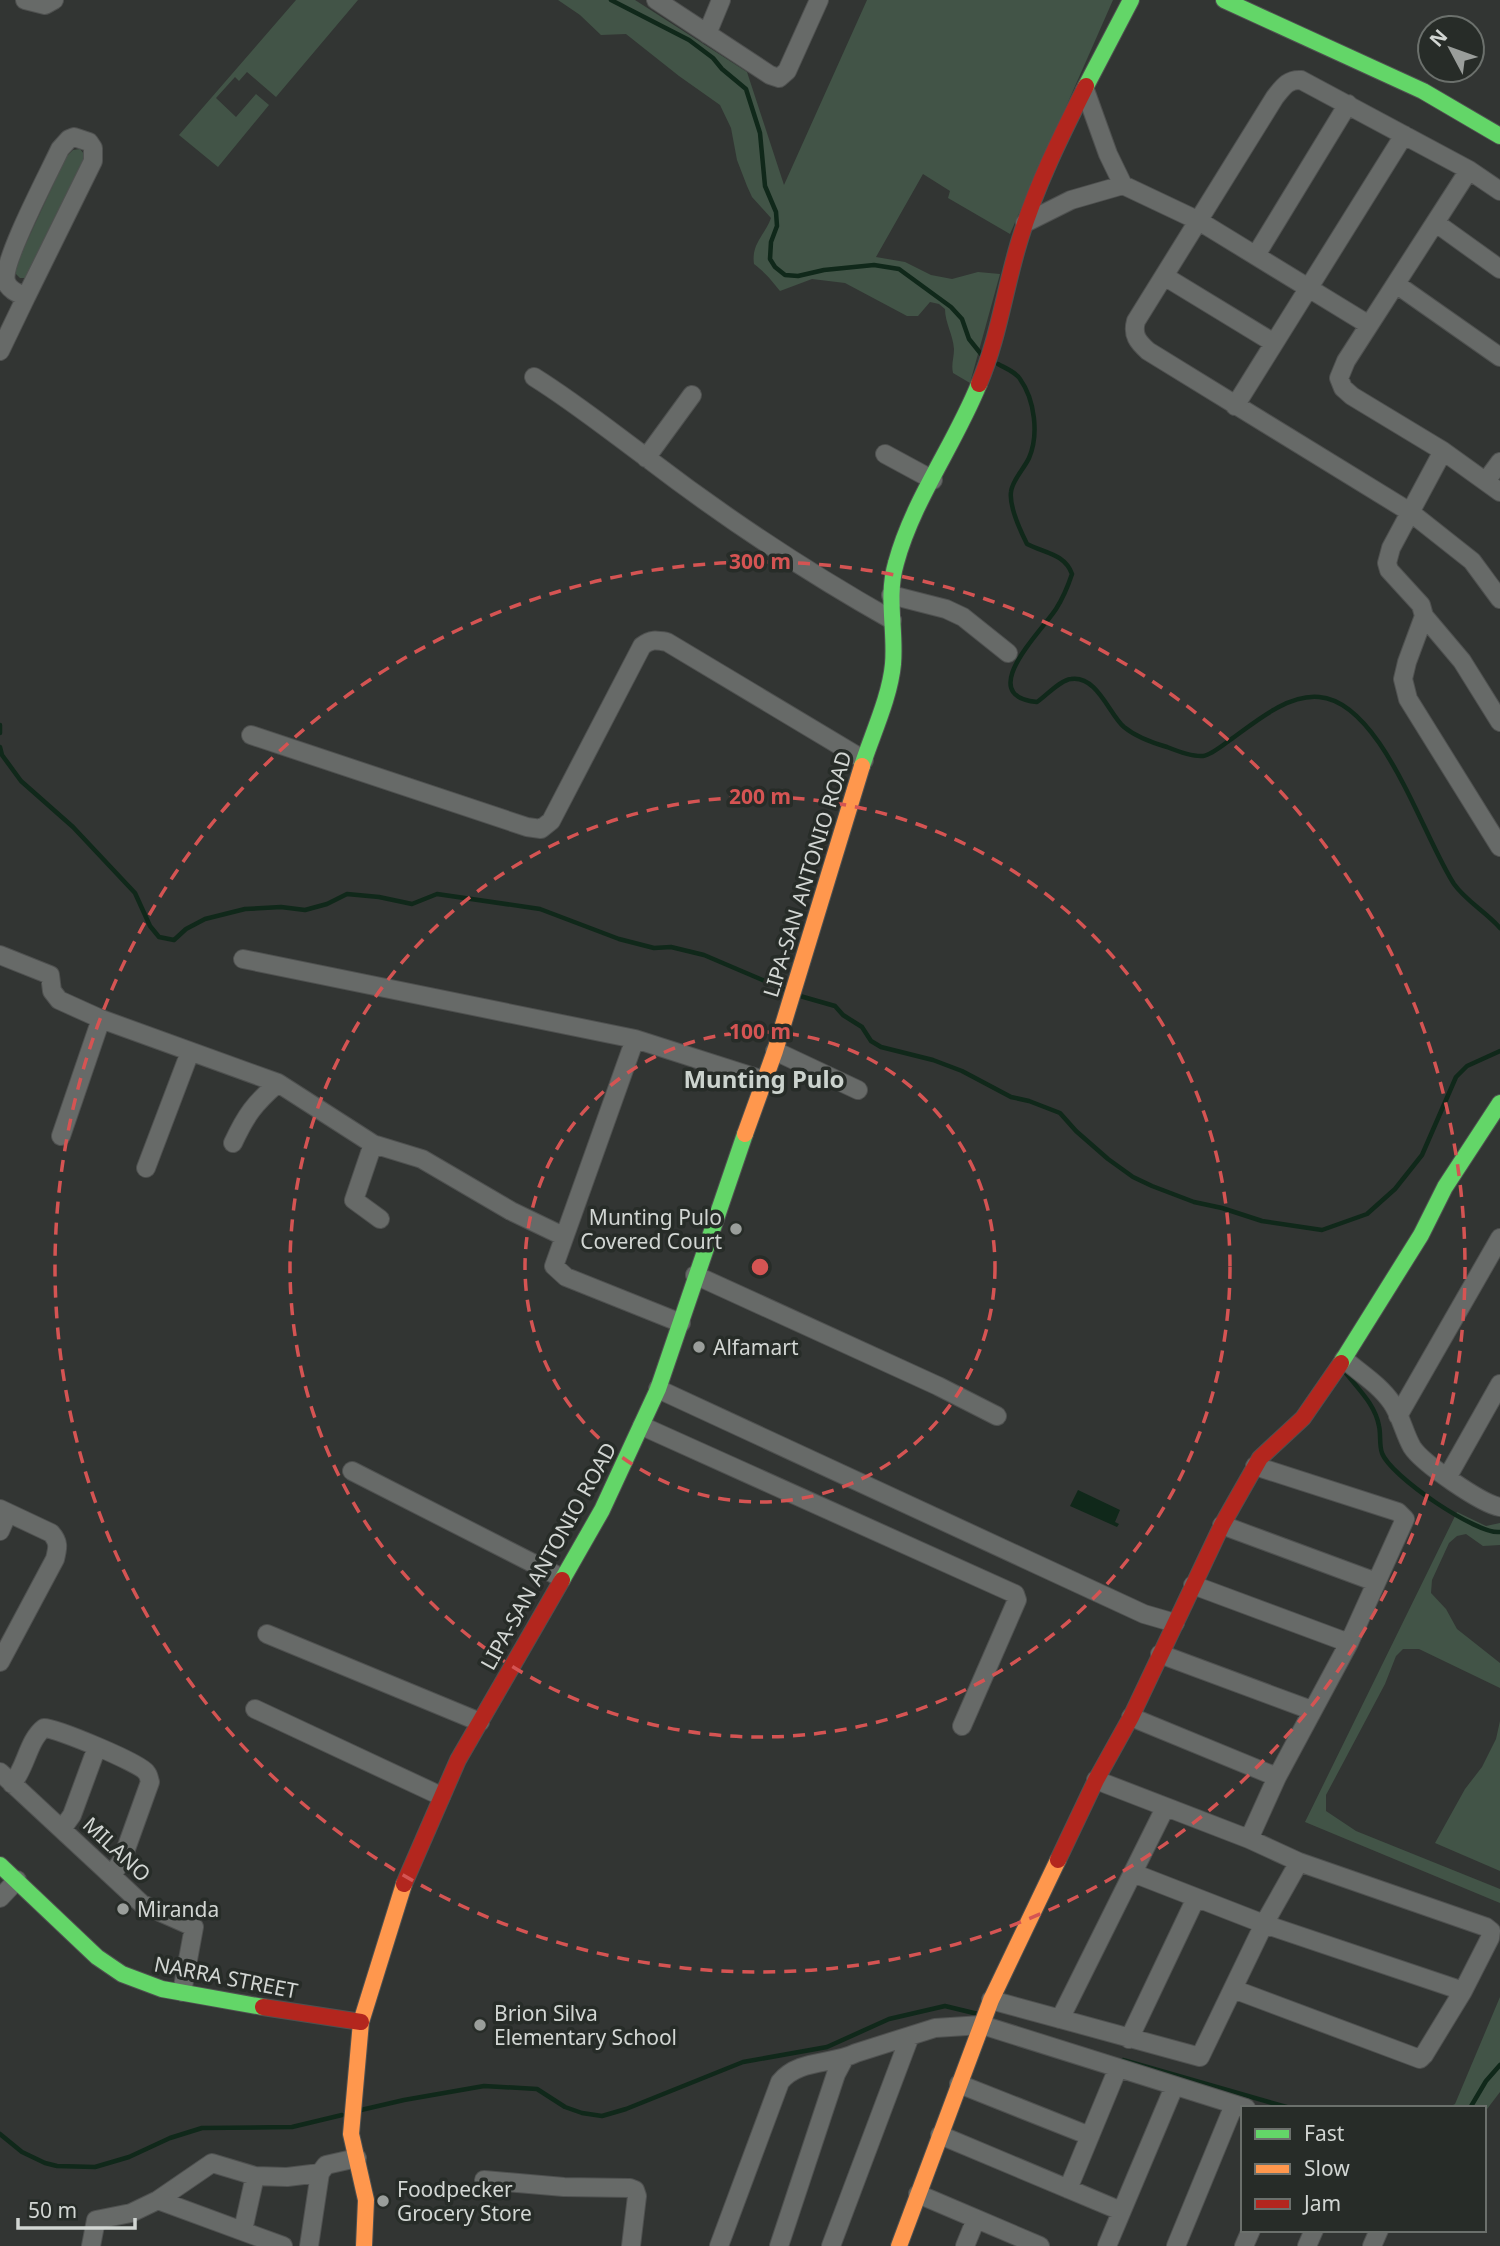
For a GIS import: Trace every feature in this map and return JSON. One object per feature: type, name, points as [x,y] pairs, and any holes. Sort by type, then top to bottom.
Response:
[{"type":"main road","name":"LIPA-SAN ANTONIO ROAD","points":[[364,2246],[366,2200],[351,2134],[361,2022],[400,1893],[458,1760],[602,1510],[658,1389],[695,1275],[775,1051],[801,958],[893,667],[891,595],[893,575],[902,544],[983,375],[995,342],[1025,223],[1085,90],[1131,0]]},
{"type":"main road","points":[[1224,0],[1423,91],[1500,136]]},
{"type":"main road","points":[[899,2246],[986,2012],[1096,1780],[1131,1717],[1223,1525],[1260,1458],[1303,1418],[1344,1360],[1421,1235],[1445,1187],[1500,1103]]},
{"type":"main road","name":"NARRA STREET","points":[[0,1865],[108,1966],[138,1982],[234,2003],[361,2022]]},
{"type":"street","points":[[25,0],[45,5],[54,0]]},
{"type":"street","points":[[656,0],[770,75],[779,78],[787,71],[819,0]]},
{"type":"street","points":[[707,34],[721,0]]},
{"type":"street","points":[[1500,191],[1469,170],[1348,104],[1301,80],[1293,79],[1283,86],[1136,321],[1133,330],[1138,341],[1148,351],[1410,512],[1472,561],[1500,599]]},
{"type":"street","points":[[1085,90],[1108,154],[1123,185],[1199,221],[1369,326]]},
{"type":"street","points":[[1256,255],[1348,104]]},
{"type":"street","points":[[1235,406],[1404,135]]},
{"type":"street","points":[[0,351],[93,160],[93,148],[84,139],[69,139],[60,149],[9,259],[5,275],[9,287],[26,297]]},
{"type":"street","points":[[1469,170],[1346,361],[1339,378],[1343,388],[1352,397],[1443,451],[1493,486],[1500,462]]},
{"type":"street","points":[[1025,223],[1071,200],[1123,185]]},
{"type":"street","points":[[1436,223],[1500,269]]},
{"type":"street","points":[[1164,276],[1274,343]]},
{"type":"street","points":[[1396,284],[1500,357]]},
{"type":"street","points":[[534,377],[568,398],[646,458],[794,561],[891,620]]},
{"type":"street","points":[[646,458],[692,395]]},
{"type":"street","points":[[1443,451],[1391,548],[1387,563],[1421,605],[1424,616],[1462,661],[1500,722]]},
{"type":"street","points":[[885,454],[933,480]]},
{"type":"street","points":[[891,595],[963,617],[1008,653]]},
{"type":"street","points":[[1424,616],[1407,662],[1404,679],[1408,698],[1500,847]]},
{"type":"street","points":[[251,735],[527,827],[541,829],[551,821],[642,646],[650,640],[657,640],[667,642],[864,760]]},
{"type":"street","points":[[0,955],[50,975],[52,991],[59,1000],[101,1019],[278,1083],[373,1144],[422,1158],[510,1211],[564,1236]]},
{"type":"street","points":[[243,959],[635,1039],[763,1080]]},
{"type":"street","points":[[61,1136],[101,1019]]},
{"type":"street","points":[[635,1039],[554,1266],[566,1278],[681,1323]]},
{"type":"street","points":[[775,1051],[858,1090]]},
{"type":"street","points":[[146,1168],[190,1052]]},
{"type":"street","points":[[233,1143],[255,1102],[278,1083]]},
{"type":"street","points":[[373,1144],[354,1200],[380,1219]]},
{"type":"street","points":[[1398,1416],[1500,1238]]},
{"type":"street","points":[[695,1275],[938,1386],[997,1416]]},
{"type":"street","points":[[1344,1360],[1385,1395],[1418,1455],[1483,1502],[1500,1507]]},
{"type":"street","points":[[1448,1476],[1500,1384]]},
{"type":"street","points":[[658,1389],[1144,1615],[1175,1623]]},
{"type":"street","points":[[642,1426],[1015,1594],[1017,1600],[962,1726]]},
{"type":"street","points":[[1250,1839],[1277,1777],[1349,1643],[1405,1518],[1403,1514],[1255,1466]]},
{"type":"street","points":[[352,1471],[562,1578]]},
{"type":"street","points":[[0,1531],[4,1511],[51,1533],[57,1540],[58,1547],[55,1559],[0,1662]]},
{"type":"street","points":[[1223,1525],[1376,1582]]},
{"type":"street","points":[[1193,1585],[1349,1643]]},
{"type":"street","points":[[267,1634],[480,1722]]},
{"type":"street","points":[[1160,1654],[1311,1710]]},
{"type":"street","points":[[255,1709],[441,1796]]},
{"type":"street","points":[[1131,1717],[1277,1777]]},
{"type":"street","points":[[6,1778],[21,1772],[38,1733],[44,1728],[53,1728],[97,1747],[141,1767],[148,1773],[149,1783],[122,1860],[111,1875]]},
{"type":"street","points":[[62,1829],[72,1815],[97,1747]]},
{"type":"street","name":"MILANO","points":[[6,1778],[142,1904],[194,1927],[182,1992]]},
{"type":"street","points":[[1096,1780],[1250,1839],[1299,1862],[1489,1929],[1490,1938],[1463,1991],[1424,2055],[1417,2059],[1233,1989]]},
{"type":"street","points":[[1060,2020],[1166,1808]]},
{"type":"street","points":[[719,2246],[780,2082],[799,2067],[844,2059],[986,2012],[1060,2020],[1200,2057],[1264,1924],[1299,1862]]},
{"type":"street","points":[[1133,1873],[1264,1924],[1463,1991]]},
{"type":"street","points":[[0,1898],[17,1880]]},
{"type":"street","points":[[1129,2039],[1196,1898]]},
{"type":"street","points":[[986,2012],[1118,2068],[1240,2106],[1176,2246]]},
{"type":"street","points":[[831,2246],[910,2036]]},
{"type":"street","points":[[779,2246],[836,2074],[844,2059]]},
{"type":"street","points":[[1068,2189],[1118,2068]]},
{"type":"street","points":[[959,2084],[1090,2136]]},
{"type":"street","points":[[1107,2246],[1174,2087]]},
{"type":"street","points":[[940,2135],[1121,2211]]},
{"type":"street","points":[[309,2246],[320,2173],[326,2165],[357,2158]]},
{"type":"street","points":[[92,2246],[96,2220],[131,2213],[158,2200],[212,2164],[255,2175],[320,2173]]},
{"type":"street","points":[[243,2230],[255,2175]]},
{"type":"street","points":[[484,2180],[635,2190],[637,2196],[631,2246]]},
{"type":"street","points":[[918,2194],[1040,2246]]},
{"type":"street","points":[[158,2200],[284,2246]]},
{"type":"street","points":[[965,2246],[976,2219]]},
{"type":"shaded area","points":[[296,0],[358,0],[276,97],[247,72],[239,81],[235,77],[216,98],[236,117],[256,94],[269,105],[218,167],[179,135]]},
{"type":"shaded area","points":[[558,0],[635,0],[747,72],[784,185],[867,0],[1113,0],[1010,234],[948,198],[950,191],[923,174],[876,257],[905,262],[931,275],[952,279],[978,272],[1000,274],[970,383],[953,373],[953,344],[945,309],[939,304],[930,302],[918,316],[907,316],[845,283],[812,279],[780,291],[754,264],[756,245],[771,218],[752,197],[747,186],[737,160],[731,128],[720,105],[626,34],[601,35],[580,15]]},
{"type":"shaded area","points":[[80,149],[84,154],[83,163],[28,278],[20,278],[15,273],[15,267],[66,157],[73,150]]},
{"type":"shaded area","points":[[1078,1490],[1120,1510],[1115,1522],[1119,1524],[1117,1527],[1070,1506]]},
{"type":"shaded area","points":[[1457,1512],[1486,1526],[1500,1523],[1500,1545],[1483,1546],[1466,1534],[1457,1536],[1449,1543],[1432,1580],[1431,1593],[1446,1609],[1457,1629],[1500,1663],[1500,1688],[1419,1649],[1403,1649],[1396,1656],[1385,1684],[1326,1795],[1326,1811],[1356,1831],[1500,1889],[1500,1903],[1305,1822]]},
{"type":"shaded area","points":[[1500,1721],[1500,1871],[1435,1843],[1465,1789],[1482,1767],[1496,1739]]},
{"type":"shaded area","points":[[1500,1997],[1500,2092],[1486,2110],[1486,2106],[1451,2106],[1455,2104]]},
{"type":"waterway","points":[[611,0],[689,40],[746,89],[760,133],[765,186],[776,212],[777,226],[771,242],[770,259],[775,267],[785,275],[798,276],[824,270],[874,265],[899,269],[951,307],[962,319],[969,339],[981,354]]},
{"type":"waterway","points":[[998,364],[1020,379],[1029,397],[1034,418],[1032,449],[1011,492],[1016,518],[1027,544],[1059,558],[1065,562],[1072,574],[1056,609],[1017,662],[1011,676],[1011,688],[1019,697],[1037,702],[1062,682],[1080,679],[1095,689],[1118,721],[1128,730],[1156,743],[1199,756],[1213,752],[1260,718],[1295,700],[1319,697],[1342,705],[1362,722],[1381,746],[1454,884],[1500,928]]},
{"type":"waterway","points":[[0,725],[0,733]]},
{"type":"waterway","points":[[0,747],[2,755],[21,781],[73,827],[135,893],[150,926],[159,937],[174,940],[186,929],[205,919],[245,909],[281,907],[305,910],[327,904],[347,894],[412,904],[437,894],[540,909],[619,939],[654,948],[671,947],[704,955],[786,990]]},
{"type":"waterway","points":[[800,996],[835,1006],[843,1015],[862,1027],[871,1041],[881,1047],[933,1060],[962,1071],[1011,1097],[1060,1113],[1108,1159],[1133,1177],[1152,1186],[1194,1202],[1262,1221],[1322,1230],[1367,1214],[1395,1189],[1422,1155],[1456,1077],[1467,1066],[1500,1051]]},
{"type":"waterway","points":[[1345,1372],[1374,1411],[1380,1429],[1381,1450],[1388,1463],[1435,1502],[1473,1524],[1500,1532]]},
{"type":"waterway","points":[[361,2110],[484,2086],[537,2089],[565,2107],[602,2116],[743,2062],[827,2047],[889,2019],[945,2006],[978,2014]]},
{"type":"waterway","points":[[1123,2060],[1283,2106]]},
{"type":"waterway","points":[[1471,2106],[1486,2081],[1500,2065]]},
{"type":"waterway","points":[[0,2134],[22,2152],[45,2163],[95,2167],[129,2157],[170,2138],[202,2128],[292,2127],[342,2115]]},
{"type":"traffic: fast","points":[[1086,86],[1131,0]]},
{"type":"traffic: fast","points":[[1224,0],[1423,91],[1500,136]]},
{"type":"traffic: fast","points":[[862,766],[885,703],[891,677],[894,651],[891,601],[893,576],[903,540],[923,494],[979,384]]},
{"type":"traffic: fast","points":[[1341,1363],[1421,1235],[1445,1187],[1500,1103]]},
{"type":"traffic: fast","points":[[562,1580],[602,1510],[658,1389],[745,1134]]},
{"type":"traffic: fast","points":[[0,1865],[97,1957],[122,1974],[162,1989],[263,2007]]},
{"type":"traffic: slow","points":[[745,1134],[775,1051],[862,766]]},
{"type":"traffic: slow","points":[[899,2246],[991,2000],[1058,1860]]},
{"type":"traffic: slow","points":[[364,2246],[366,2200],[351,2134],[361,2022],[404,1884]]},
{"type":"traffic: jam","points":[[979,384],[992,348],[1026,219],[1086,86]]},
{"type":"traffic: jam","points":[[1058,1860],[1096,1780],[1131,1717],[1222,1525],[1260,1458],[1303,1418],[1341,1363]]},
{"type":"traffic: jam","points":[[404,1884],[458,1760],[562,1580]]},
{"type":"traffic: jam","points":[[263,2007],[361,2022]]},
{"type":"place","name":"Munting Pulo Covered Court","points":[[736,1229]]},
{"type":"place","name":"Alfamart","points":[[699,1347]]},
{"type":"place","name":"Miranda","points":[[123,1909]]},
{"type":"place","name":"Brion Silva Elementary School","points":[[480,2025]]},
{"type":"place","name":"Foodpecker Grocery Store","points":[[383,2201]]},
{"type":"district","name":"Munting Pulo","points":[[764,1078]]}]
